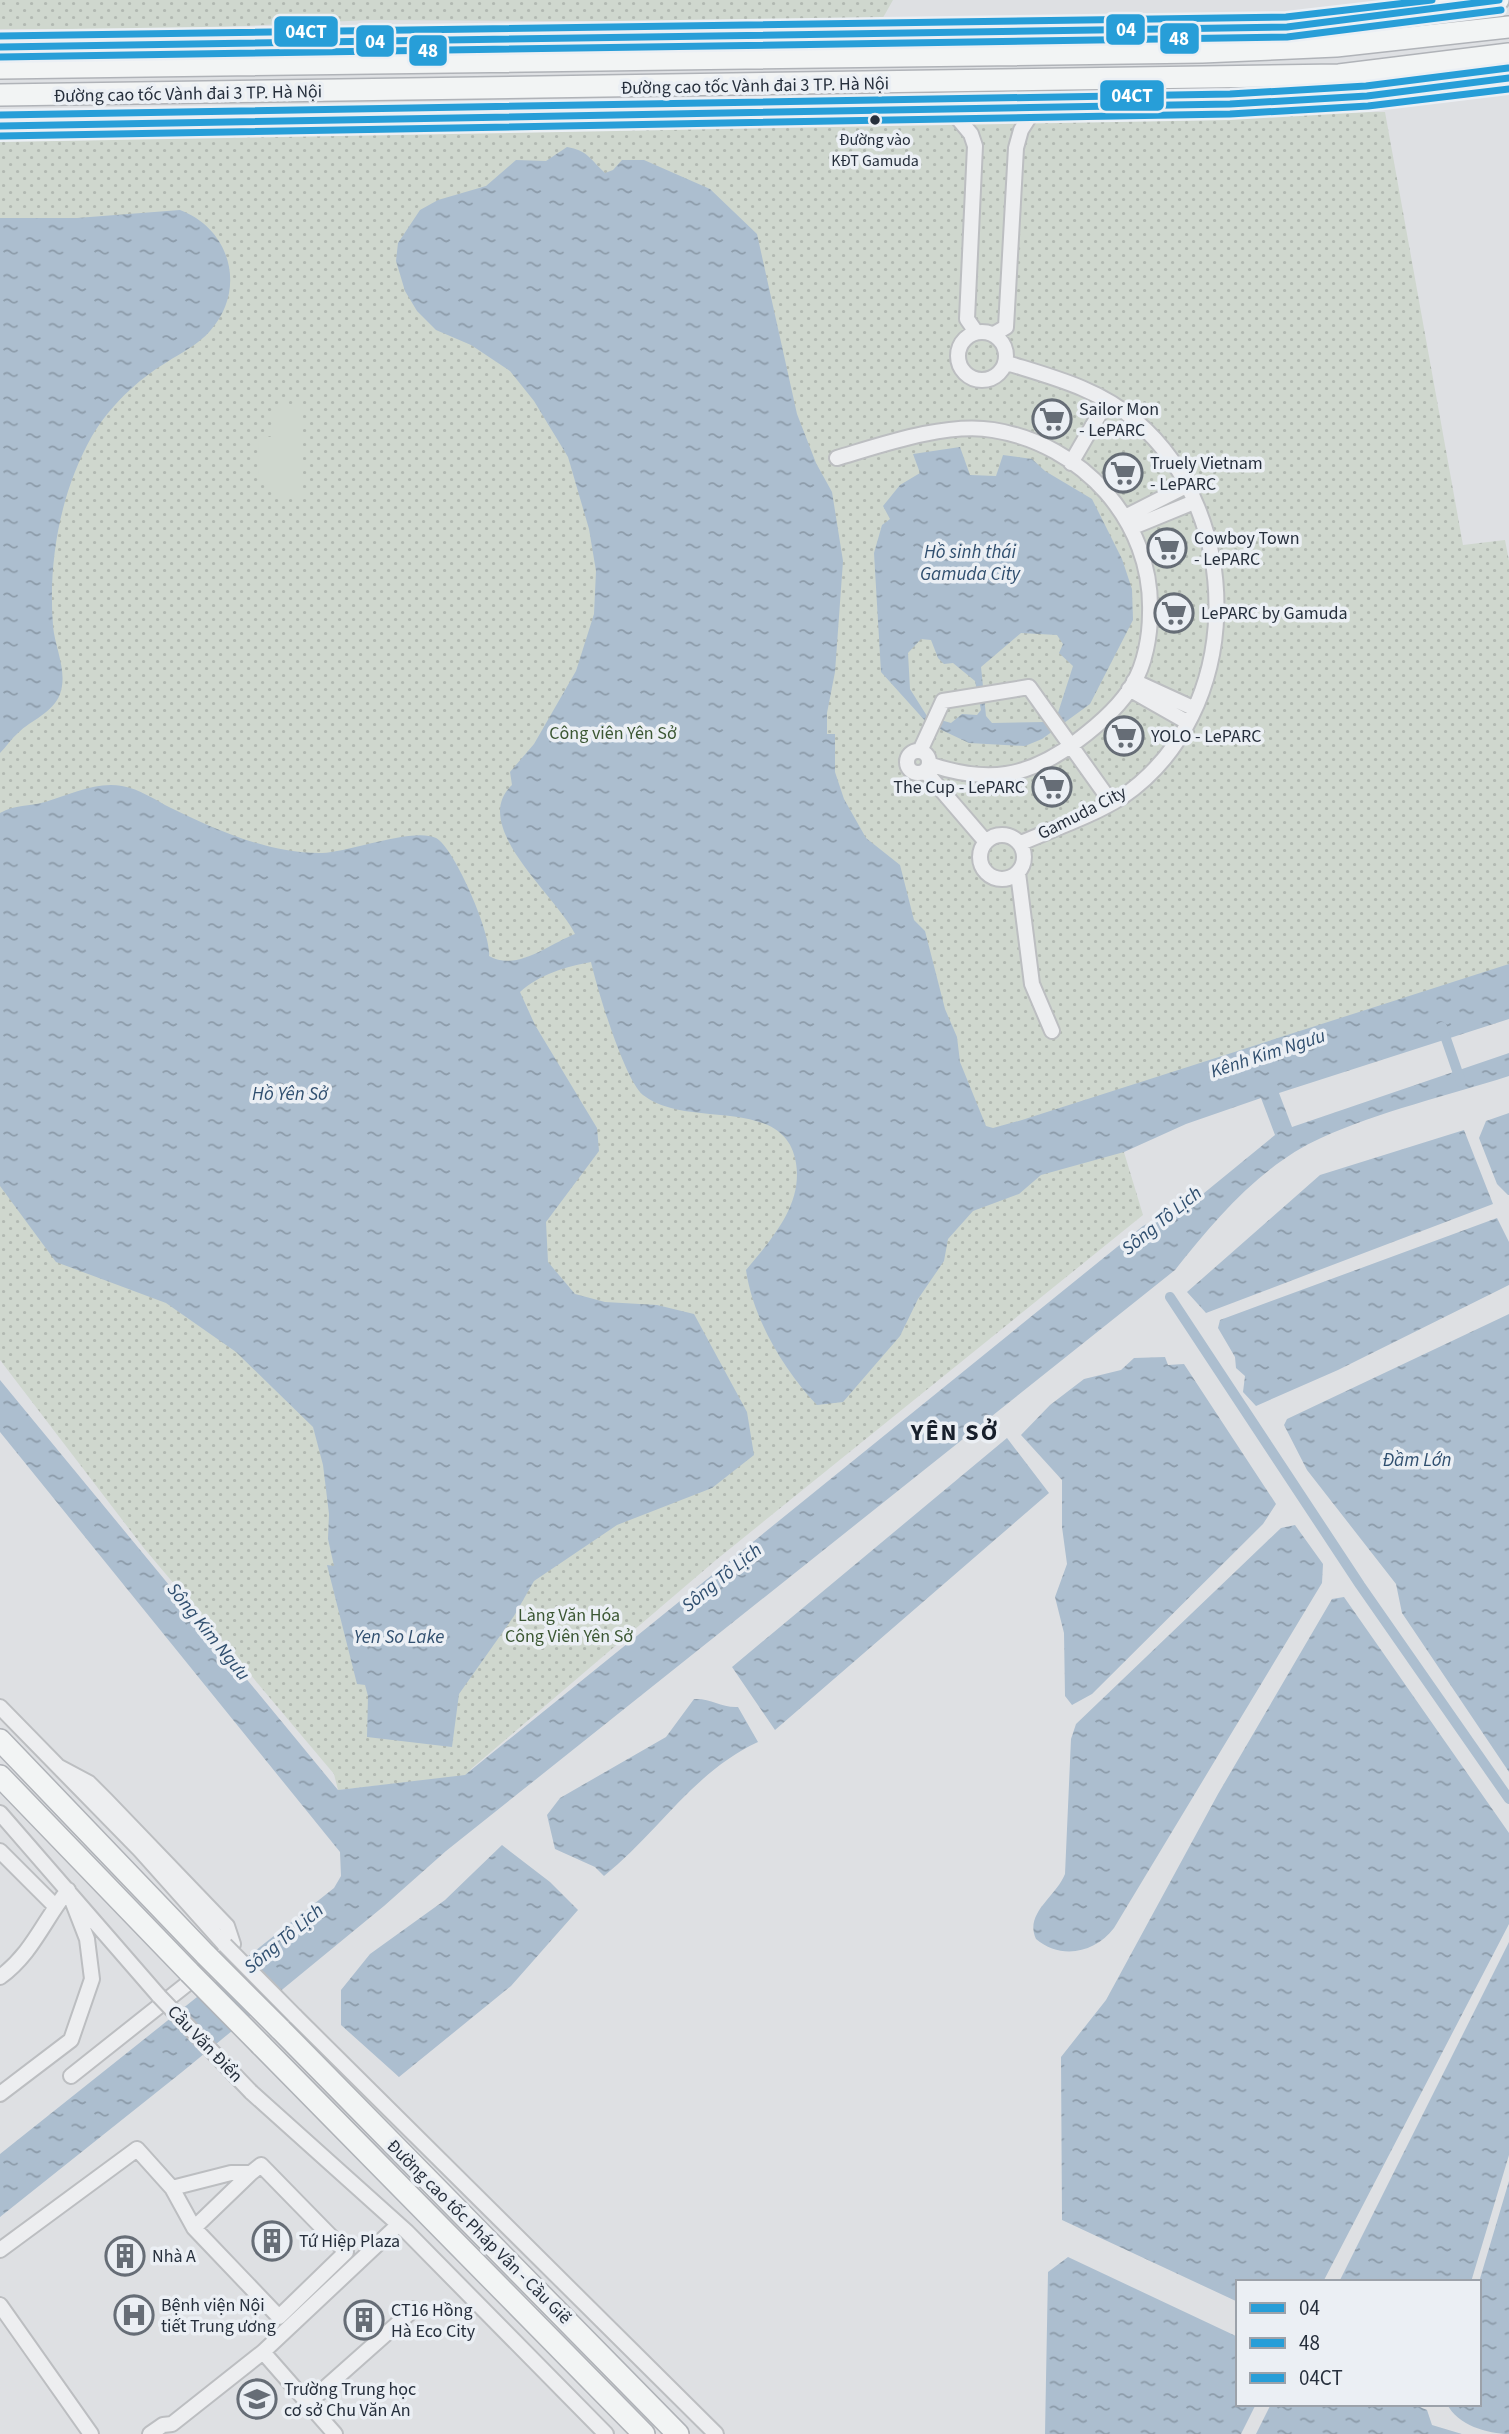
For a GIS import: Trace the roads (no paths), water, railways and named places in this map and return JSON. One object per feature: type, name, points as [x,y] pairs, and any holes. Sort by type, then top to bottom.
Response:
[{"type":"highway","name":"Đường cao tốc Vành đai 3 TP. Hà Nội","points":[[0,68],[1202,52],[1336,46],[1509,27]]},
{"type":"highway","name":"Đường cao tốc Vành đai 3 TP. Hà Nội","points":[[0,95],[1339,75],[1509,54]]},
{"type":"highway","points":[[0,1740],[206,1955],[288,2023]]},
{"type":"highway","name":"Đường cao tốc Pháp Vân - Cầu Giẽ","points":[[0,1776],[644,2434]]},
{"type":"highway","name":"Đường cao tốc Pháp Vân - Cầu Giẽ","points":[[288,2023],[678,2434]]},
{"type":"main road","points":[[0,47],[1287,27],[1499,0]]},
{"type":"main road","points":[[0,126],[1230,104],[1367,96],[1509,78]]},
{"type":"street","points":[[994,334],[1006,346],[1007,363],[996,377],[980,381],[964,374],[957,358],[962,341],[976,332],[994,334],[1006,327],[1016,148],[1021,130],[1035,108]]},
{"type":"street","points":[[951,110],[971,134],[975,146],[967,319],[976,332]]},
{"type":"street","name":"Gamuda City","points":[[1007,363],[1055,377],[1110,403],[1137,421],[1174,464],[1194,502],[1214,558],[1218,606],[1209,670],[1190,715],[1150,771],[1122,797],[1021,843]]},
{"type":"street","points":[[1073,465],[1110,403]]},
{"type":"street","points":[[837,458],[951,431],[991,429],[1041,443],[1098,482],[1129,522],[1151,592],[1150,637],[1132,685],[1100,724],[1058,756],[1011,775],[956,773],[927,768],[914,773],[907,765],[910,754],[920,751]]},
{"type":"street","points":[[1129,522],[1186,486]]},
{"type":"street","points":[[1129,522],[1194,502]]},
{"type":"street","points":[[1132,685],[1190,715]]},
{"type":"street","points":[[920,751],[943,701],[1029,687],[1111,802]]},
{"type":"street","points":[[920,751],[928,757],[927,768],[986,842]]},
{"type":"street","points":[[1018,873],[1002,879],[987,873],[980,857],[986,842],[995,835],[1006,834],[1021,843],[1025,859],[1018,873],[1032,984],[1052,1031]]},
{"type":"street","points":[[0,1707],[225,1945],[288,2023],[716,2434]]},
{"type":"street","points":[[59,1767],[89,1783],[106,1800],[227,1926],[233,1944],[226,1953],[71,2076]]},
{"type":"street","name":"Cầu Văn Điển","points":[[0,1813],[159,1996],[251,2092],[398,2225],[606,2434]]},
{"type":"street","points":[[0,1851],[55,1906]]},
{"type":"street","points":[[0,1977],[17,1964],[41,1933],[55,1906],[68,1890],[87,1939],[92,1979],[71,2040],[0,2094]]},
{"type":"street","points":[[0,2250],[137,2148],[172,2188],[194,2228],[279,2317],[346,2252],[261,2165],[194,2228]]},
{"type":"street","points":[[172,2188],[230,2173],[251,2173]]},
{"type":"street","points":[[150,2434],[163,2425],[175,2429],[263,2352],[398,2225]]},
{"type":"street","points":[[0,2305],[91,2434]]},
{"type":"street","points":[[307,2404],[414,2309]]},
{"type":"street","points":[[263,2352],[335,2434]]},
{"type":"water","name":"Hồ Yên Sở","points":[[567,147],[584,153],[605,173],[613,170],[622,160],[644,160],[710,189],[757,234],[797,414],[816,463],[832,492],[843,561],[835,672],[827,713],[827,734],[835,734],[835,772],[844,799],[866,838],[900,865],[914,920],[925,931],[945,1009],[957,1037],[960,1062],[986,1126],[993,1128],[1022,1120],[1509,964],[1509,1019],[1279,1093],[1292,1127],[1509,1053],[1509,1076],[1343,1128],[1299,1149],[1259,1178],[1223,1213],[1175,1270],[446,1851],[384,1906],[182,2072],[0,2217],[0,2154],[334,1888],[341,1876],[340,1852],[0,1432],[0,1380],[338,1790],[465,1775],[1143,1226],[1198,1198],[1275,1135],[1261,1098],[1186,1124],[1124,1152],[1041,1175],[1019,1194],[973,1211],[948,1239],[944,1261],[918,1299],[900,1336],[843,1402],[817,1405],[793,1376],[772,1343],[755,1307],[746,1270],[775,1234],[795,1193],[796,1163],[788,1142],[774,1128],[754,1120],[684,1111],[661,1105],[643,1095],[620,1053],[591,962],[553,972],[536,980],[520,992],[535,1025],[597,1128],[599,1151],[546,1222],[548,1262],[575,1294],[605,1302],[657,1305],[694,1314],[747,1412],[754,1455],[712,1488],[617,1525],[534,1581],[514,1616],[459,1694],[452,1747],[367,1737],[368,1696],[365,1685],[357,1684],[327,1565],[334,1566],[328,1539],[329,1514],[323,1465],[313,1427],[236,1352],[166,1303],[56,1262],[0,1186],[0,813],[93,787],[112,785],[129,787],[225,832],[283,849],[334,852],[397,838],[426,835],[436,838],[444,845],[461,874],[485,930],[489,956],[511,961],[522,959],[575,934],[508,840],[501,820],[501,802],[512,785],[510,772],[534,744],[576,671],[594,614],[596,571],[589,529],[568,457],[534,401],[510,371],[471,345],[436,330],[417,311],[405,291],[396,261],[398,243],[420,210],[438,200],[486,186],[516,160],[546,161]]},
{"type":"water","points":[[180,210],[211,231],[222,246],[228,262],[228,297],[221,315],[206,336],[156,369],[125,394],[99,425],[81,458],[64,504],[52,577],[53,626],[63,677],[60,694],[47,711],[23,728],[0,753],[0,218],[77,218]]},
{"type":"water","name":"Hồ sinh thái Gamuda City","points":[[960,447],[970,475],[996,476],[1003,455],[1032,459],[1045,471],[1092,499],[1122,559],[1132,589],[1133,620],[1090,704],[1042,739],[1025,746],[969,743],[927,723],[881,672],[874,553],[882,525],[890,519],[883,506],[900,485],[920,473],[913,454]],"holes":[[[1021,633],[1057,635],[1063,644],[1059,653],[1073,666],[1057,716],[1045,722],[992,723],[986,716],[981,667]],[[921,639],[931,640],[938,658],[944,664],[953,663],[975,681],[981,710],[977,715],[962,714],[951,723],[927,716],[910,689],[908,653]]]},
{"type":"water","points":[[1509,1113],[1508,1195],[1497,1184],[1479,1138],[1486,1121]]},
{"type":"water","points":[[1464,1130],[1493,1204],[1206,1313],[1187,1292],[1320,1175]]},
{"type":"water","points":[[1497,1218],[1509,1242],[1509,1285],[1338,1370],[1256,1406],[1243,1392],[1245,1376],[1236,1368],[1235,1357],[1218,1328],[1220,1320]]},
{"type":"water","name":"Đầm Lớn","points":[[1509,1314],[1509,1772],[1402,1613],[1396,1584],[1307,1470],[1284,1425],[1287,1419]]},
{"type":"water","points":[[1165,1357],[1168,1365],[1184,1364],[1276,1504],[1263,1524],[1092,1694],[1072,1705],[1065,1696],[1064,1633],[1055,1597],[1067,1564],[1062,1527],[1062,1480],[1021,1435],[1050,1405],[1084,1379],[1121,1370],[1134,1358]]},
{"type":"water","points":[[1007,1438],[1049,1493],[775,1730],[732,1667]]},
{"type":"water","points":[[1295,1525],[1323,1564],[1322,1583],[1114,1928],[1097,1943],[1077,1951],[1056,1950],[1046,1946],[1036,1939],[1034,1921],[1065,1874],[1071,1739],[1076,1724],[1281,1528]]},
{"type":"water","points":[[1344,1597],[1509,1833],[1509,1924],[1324,2280],[1236,2280],[1236,2301],[1062,2220],[1061,2057],[1106,2000],[1218,1794],[1332,1599]]},
{"type":"water","points":[[694,1699],[738,1707],[758,1742],[735,1755],[695,1786],[604,1876],[595,1867],[555,1849],[547,1815],[560,1798],[666,1737]]},
{"type":"water","points":[[502,1845],[550,1882],[578,1910],[511,1986],[399,2077],[341,2025],[341,1990],[370,1954],[445,1900]]},
{"type":"water","points":[[1509,1942],[1509,2155],[1472,2280],[1340,2280]]},
{"type":"water","points":[[1509,2181],[1509,2434],[1492,2432],[1465,2423],[1448,2406],[1481,2406],[1480,2280]]},
{"type":"water","points":[[1068,2257],[1236,2336],[1236,2406],[1255,2406],[1241,2434],[1045,2434],[1048,2272]]},
{"type":"water","points":[[1270,2406],[1418,2406],[1427,2410],[1432,2425],[1462,2434],[1256,2434]]},
{"type":"waterway","points":[[1442,1027],[1461,1082]]},
{"type":"waterway","points":[[1170,1297],[1360,1585],[1509,1799]]},
{"type":"place","name":"Đường vào KĐT Gamuda","points":[[875,120]]},
{"type":"place","name":"Sailor Mon - LePARC","points":[[1052,419]]},
{"type":"place","name":"Truely Vietnam - LePARC","points":[[1123,473]]},
{"type":"place","name":"Cowboy Town - LePARC","points":[[1167,548]]},
{"type":"place","name":"LePARC by Gamuda","points":[[1174,613]]},
{"type":"place","name":"YOLO - LePARC","points":[[1124,736]]},
{"type":"place","name":"The Cup - LePARC","points":[[1052,787]]},
{"type":"place","name":"Tứ Hiệp Plaza","points":[[272,2241]]},
{"type":"place","name":"Nhà A","points":[[125,2256]]},
{"type":"place","name":"Bệnh viện Nội tiết Trung ương","points":[[134,2315]]},
{"type":"place","name":"CT16 Hồng Hà Eco City","points":[[364,2320]]},
{"type":"place","name":"Trường Trung học cơ sở Chu Văn An","points":[[257,2399]]},
{"type":"district","name":"YÊN SỞ","points":[[955,1432]]},
{"type":"park label","name":"Công viên Yên Sở","points":[[613,733]]},
{"type":"park label","name":"Làng Văn Hóa Công Viên Yên Sở","points":[[569,1625]]},
{"type":"water label","name":"Kênh Kim Ngưu","points":[[1268,1054]]},
{"type":"water label","name":"Sông Tô Lịch","points":[[1162,1221]]},
{"type":"water label","name":"Sông Tô Lịch","points":[[722,1578]]},
{"type":"water label","name":"Sông Kim Ngưu","points":[[208,1632]]},
{"type":"water label","name":"Yen So Lake","points":[[399,1637]]},
{"type":"water label","name":"Sông Tô Lịch","points":[[284,1939]]}]
